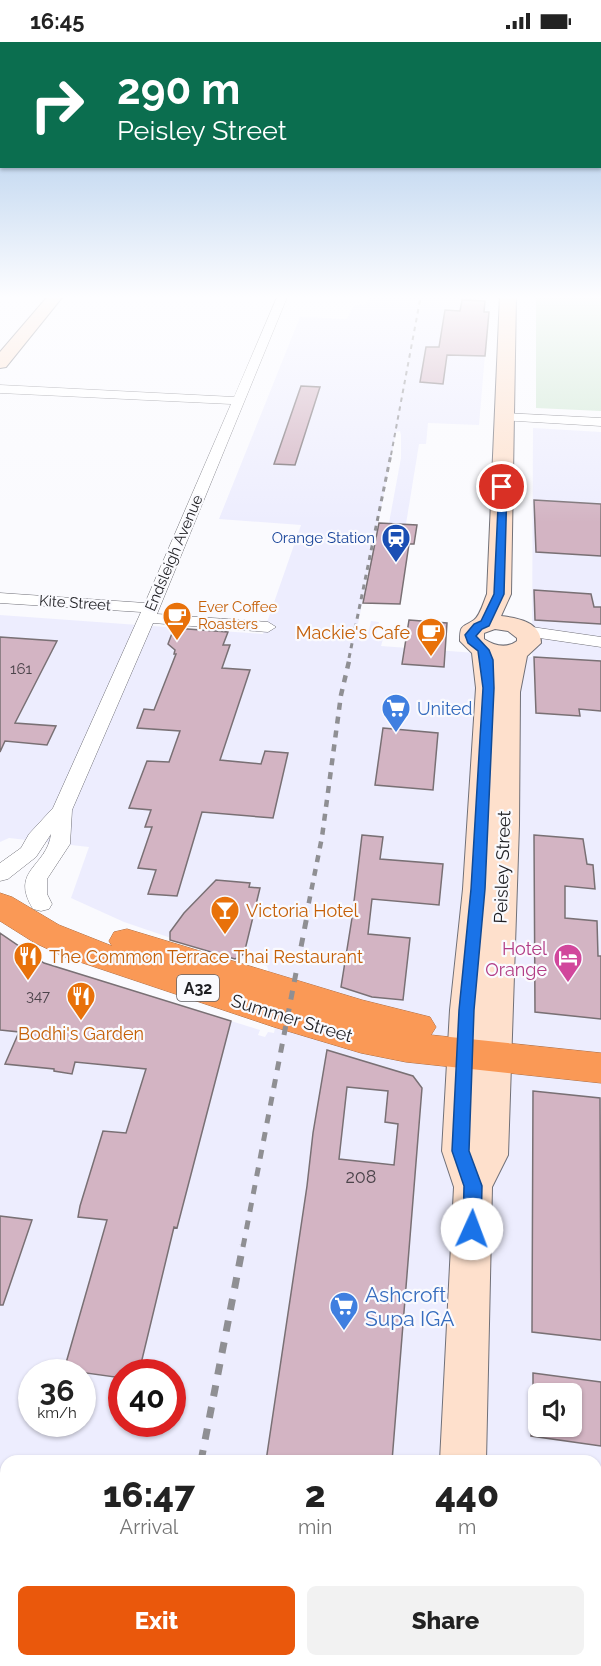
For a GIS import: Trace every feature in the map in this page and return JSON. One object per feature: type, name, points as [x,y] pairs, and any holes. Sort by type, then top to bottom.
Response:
[{"type":"highway","name":"Summer Street","points":[[0,886],[7,886],[70,921],[105,935],[362,1014],[479,1045],[601,1068]]},
{"type":"highway","name":"Summer Street","points":[[0,904],[47,934],[78,948],[361,1039],[406,1047],[479,1045],[601,1048]]},
{"type":"main road","points":[[499,594],[520,639],[499,653],[484,637],[499,594],[506,371]]},
{"type":"main road","name":"Peisley Street","points":[[463,1455],[473,1186],[489,1155],[479,1045],[478,889],[489,688],[484,637]]},
{"type":"main road","name":"Peisley Street","points":[[479,1045],[504,825],[507,692],[520,639]]},
{"type":"street","name":"Endsleigh Avenue","points":[[0,874],[29,852],[36,839],[62,810],[149,613],[251,371]]},
{"type":"street","points":[[0,389],[238,401]]},
{"type":"street","points":[[505,417],[601,422]]},
{"type":"street","name":"Kite Street","points":[[0,598],[268,627]]},
{"type":"street","points":[[520,639],[601,642]]},
{"type":"street","name":"Endsleigh Avenue","points":[[40,904],[35,888],[37,876],[60,843],[62,810]]},
{"type":"shaded area","points":[[278,371],[484,371],[479,425],[428,423],[426,444],[419,444],[406,524],[389,523],[401,458],[401,435],[400,431],[396,432],[357,629],[369,630],[371,621],[379,622],[375,638],[383,639],[381,646],[532,657],[533,428],[601,432],[601,1455],[0,1455],[0,933],[44,963],[260,1030],[258,1035],[265,1037],[268,1032],[274,1033],[281,997],[267,966],[124,922],[71,898],[89,847],[9,838],[0,842],[0,615],[263,634],[301,525],[219,519]]},
{"type":"green space","points":[[536,371],[601,371],[601,411],[536,408]]},
{"type":"building","points":[[422,371],[445,371],[443,384],[420,382]]},
{"type":"building","points":[[301,386],[320,387],[295,465],[274,464]]},
{"type":"building","points":[[534,500],[601,504],[601,556],[536,552]]},
{"type":"building","points":[[379,523],[417,525],[414,544],[409,544],[400,604],[363,603]]},
{"type":"building","points":[[534,590],[591,594],[594,607],[601,607],[601,624],[535,620]]},
{"type":"building","points":[[409,620],[447,623],[444,667],[402,664]]},
{"type":"building","points":[[174,628],[228,632],[223,645],[230,645],[222,668],[250,670],[220,760],[261,764],[265,751],[288,753],[273,818],[202,812],[177,896],[148,894],[156,870],[138,868],[152,827],[145,827],[151,810],[129,808],[147,761],[169,762],[180,731],[137,728],[144,709],[154,710],[176,654],[168,644]]},
{"type":"building","points":[[0,637],[57,641],[15,723],[56,726],[47,745],[5,741],[0,752]]},
{"type":"building","points":[[534,657],[601,661],[601,711],[579,709],[580,716],[536,713]]},
{"type":"building","points":[[383,728],[438,733],[433,790],[375,785]]},
{"type":"building","points":[[362,835],[383,837],[380,859],[443,864],[439,905],[372,899],[368,934],[410,938],[403,1000],[372,997],[341,987]]},
{"type":"building","points":[[534,835],[583,839],[587,864],[593,865],[595,889],[565,886],[565,918],[597,921],[598,956],[601,956],[601,1019],[535,1012]]},
{"type":"building","points":[[216,880],[250,883],[249,887],[260,888],[244,954],[235,959],[170,940],[170,932],[184,913]]},
{"type":"building","points":[[0,933],[44,963],[231,1021],[177,1228],[174,1227],[142,1359],[108,1359],[108,1376],[96,1374],[96,1359],[67,1359],[107,1220],[78,1217],[103,1131],[126,1133],[146,1069],[75,1062],[72,1074],[54,1071],[54,1069],[5,1064],[19,1032],[0,1030]]},
{"type":"building","name":"Ashcroft Supa IGA","points":[[327,1050],[413,1076],[422,1088],[392,1455],[267,1455]],"holes":[[[347,1087],[388,1091],[385,1122],[398,1124],[394,1165],[339,1159]]]},
{"type":"building","points":[[533,1091],[600,1098],[601,1340],[532,1332]]},
{"type":"building","points":[[0,1216],[32,1220],[3,1305],[0,1305]]},
{"type":"building","points":[[533,1373],[601,1382],[601,1446],[538,1437],[582,1437],[582,1383],[533,1383]]},
{"type":"railway","points":[[391,455],[407,371]]},
{"type":"railway","points":[[349,658],[391,454]]},
{"type":"railway","points":[[306,917],[322,837],[341,695],[350,657]]},
{"type":"railway","points":[[243,1247],[307,916]]},
{"type":"railway","points":[[202,1455],[243,1245]]},
{"type":"place","name":"Orange Station","points":[[396,564]]},
{"type":"place","name":"Ever Coffee Roasters","points":[[177,642]]},
{"type":"place","name":"Mackie's Cafe","points":[[431,658]]},
{"type":"place","name":"United","points":[[396,734]]},
{"type":"place","name":"Victoria Hotel","points":[[225,936]]},
{"type":"place","name":"The Common Terrace Thai Restaurant","points":[[28,982]]},
{"type":"place","name":"Hotel Orange","points":[[568,984]]},
{"type":"place","name":"Bodhi's Garden","points":[[81,1022]]},
{"type":"place","name":"Ashcroft Supa IGA","points":[[344,1332]]},
{"type":"route","points":[[472,1229],[473,1186],[461,1151],[466,1010],[478,889],[489,688],[484,650],[476,645],[470,635],[472,630],[485,624],[499,594],[502,487]]}]
